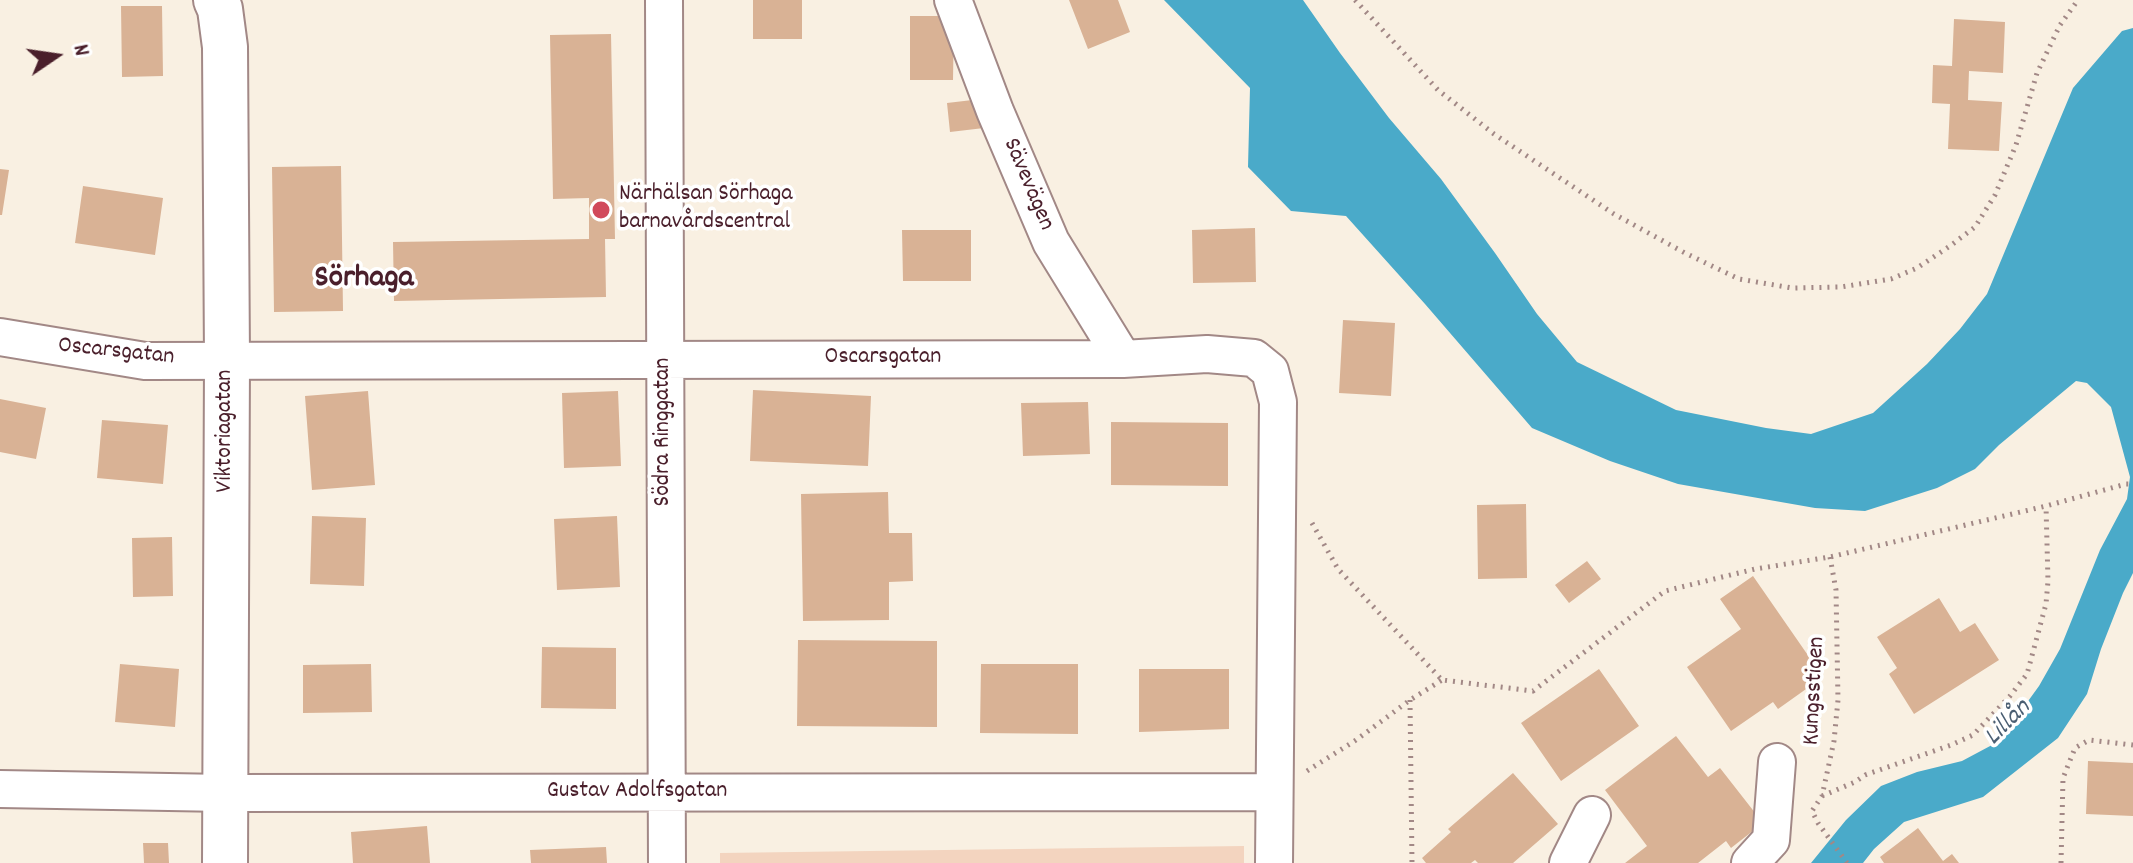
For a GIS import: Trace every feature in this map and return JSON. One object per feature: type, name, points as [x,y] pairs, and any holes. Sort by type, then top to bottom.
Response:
[{"type":"street","name":"Viktoriagatan","points":[[216,0],[225,47],[225,863]]},
{"type":"street","name":"Södra Ringgatan","points":[[664,0],[667,863]]},
{"type":"street","name":"Sävevägen","points":[[953,0],[995,111],[1051,242],[1123,359]]},
{"type":"street","name":"Oscarsgatan","points":[[0,337],[145,361],[1123,359],[1207,354],[1254,358],[1270,371],[1278,402],[1274,863]]},
{"type":"street","points":[[1750,863],[1771,840],[1777,762]]},
{"type":"street","name":"Gustav Adolfsgatan","points":[[0,789],[225,793],[666,793],[1274,788]]},
{"type":"street","points":[[1568,863],[1592,815]]},
{"type":"path","points":[[1355,0],[1438,90],[1494,134],[1614,214],[1739,279],[1792,288],[1841,287],[1891,279],[1917,268],[1975,227],[1995,195],[2016,145],[2037,73],[2060,25],[2078,0]]},
{"type":"path","points":[[1274,788],[1356,740],[1442,680],[1533,691],[1665,591],[1755,569],[1830,557],[2130,484]]},
{"type":"path","points":[[1822,796],[1865,775],[1973,735],[2027,674],[2046,604],[2046,506]]},
{"type":"path","points":[[1308,515],[1338,569],[1442,680]]},
{"type":"path","name":"Kungsstigen","points":[[1830,557],[1836,590],[1838,700],[1834,741],[1822,796],[1812,811],[1847,863]]},
{"type":"path","points":[[1410,700],[1412,863]]},
{"type":"path","points":[[2061,863],[2063,778],[2075,748],[2089,740],[2133,745]]},
{"type":"shaded area","points":[[1244,846],[1244,863],[720,863],[720,853]]},
{"type":"water","points":[[1164,0],[1303,0],[1389,118],[1441,179],[1537,314],[1577,362],[1676,410],[1811,434],[1873,413],[1960,329],[1987,294],[2073,88],[2122,31],[2133,28],[2133,573],[2101,649],[2087,694],[2058,738],[1983,797],[1904,822],[1863,863],[1811,863],[1846,820],[1881,786],[1917,772],[1962,761],[1992,745],[2039,686],[2060,649],[2100,550],[2127,499],[2130,477],[2111,407],[2087,383],[2076,381],[1975,469],[1937,488],[1865,511],[1815,508],[1678,484],[1610,461],[1532,428],[1346,216],[1291,211],[1248,167],[1250,88]]},
{"type":"building","points":[[753,0],[802,0],[802,39],[753,39]]},
{"type":"building","points":[[1069,0],[1118,0],[1130,32],[1088,49]]},
{"type":"building","points":[[121,6],[162,6],[163,76],[122,77]]},
{"type":"building","points":[[910,16],[954,16],[953,80],[910,80]]},
{"type":"building","points":[[1954,19],[2005,22],[2003,73],[1969,71],[1968,100],[2002,102],[1999,151],[1948,149],[1950,104],[1932,103],[1933,65],[1952,66]]},
{"type":"building","points":[[611,34],[615,239],[605,239],[606,297],[394,301],[393,242],[589,239],[589,198],[553,199],[550,35]]},
{"type":"building","points":[[981,99],[984,128],[950,132],[947,103]]},
{"type":"building","points":[[341,166],[343,311],[274,312],[272,167]]},
{"type":"building","points":[[0,169],[9,170],[2,215],[0,215]]},
{"type":"building","points":[[83,186],[163,198],[155,255],[75,243]]},
{"type":"building","points":[[1255,228],[1256,282],[1193,283],[1192,230]]},
{"type":"building","points":[[902,230],[971,230],[971,281],[903,281]]},
{"type":"building","points":[[1343,320],[1395,323],[1391,396],[1339,393]]},
{"type":"building","points":[[753,390],[871,396],[868,466],[750,461]]},
{"type":"building","points":[[368,391],[375,485],[312,490],[305,396]]},
{"type":"building","points":[[618,391],[621,466],[564,468],[562,393]]},
{"type":"building","points":[[0,399],[46,408],[36,459],[0,452]]},
{"type":"building","points":[[1088,402],[1090,454],[1023,456],[1021,403]]},
{"type":"building","points":[[102,420],[168,425],[163,484],[97,478]]},
{"type":"building","points":[[1111,422],[1228,423],[1228,486],[1111,485]]},
{"type":"building","points":[[888,492],[889,533],[912,533],[913,581],[889,582],[889,620],[803,621],[801,494]]},
{"type":"building","points":[[1526,504],[1527,578],[1478,579],[1477,505]]},
{"type":"building","points":[[312,516],[366,518],[364,586],[310,584]]},
{"type":"building","points":[[617,516],[620,587],[557,590],[554,519]]},
{"type":"building","points":[[172,537],[173,596],[133,597],[132,538]]},
{"type":"building","points":[[1587,561],[1601,579],[1569,603],[1555,585]]},
{"type":"building","points":[[1753,576],[1823,677],[1778,709],[1773,702],[1731,731],[1687,667],[1741,629],[1720,599]]},
{"type":"building","points":[[1939,598],[1960,632],[1975,623],[1999,660],[1914,714],[1889,674],[1897,668],[1877,637]]},
{"type":"building","points":[[798,640],[937,641],[937,727],[797,726]]},
{"type":"building","points":[[542,647],[616,648],[616,709],[541,708]]},
{"type":"building","points":[[120,664],[179,669],[175,727],[115,722]]},
{"type":"building","points":[[371,664],[372,712],[303,713],[303,665]]},
{"type":"building","points":[[981,664],[1078,664],[1078,734],[980,733]]},
{"type":"building","points":[[1139,669],[1229,669],[1229,729],[1139,732]]},
{"type":"building","points":[[1599,669],[1639,726],[1561,781],[1521,723]]},
{"type":"building","points":[[1676,736],[1708,777],[1720,768],[1763,823],[1731,848],[1726,841],[1698,863],[1625,863],[1647,846],[1605,790]]},
{"type":"building","points":[[2088,761],[2133,763],[2133,816],[2086,814]]},
{"type":"building","points":[[1513,773],[1558,824],[1513,863],[1478,863],[1475,860],[1471,863],[1426,863],[1422,858],[1451,832],[1448,829]]},
{"type":"building","points":[[427,826],[430,863],[353,863],[351,832]]},
{"type":"building","points":[[1918,828],[1943,861],[1952,854],[1959,863],[1884,863],[1880,857]]},
{"type":"building","points":[[143,843],[168,843],[169,863],[144,863]]},
{"type":"building","points":[[606,847],[607,863],[531,863],[530,850]]},
{"type":"place","name":"Närhälsan Sörhaga barnavårdscentral","points":[[601,210]]},
{"type":"district","name":"Sörhaga","points":[[364,281]]},
{"type":"water label","name":"Lillån","points":[[2009,724]]}]
